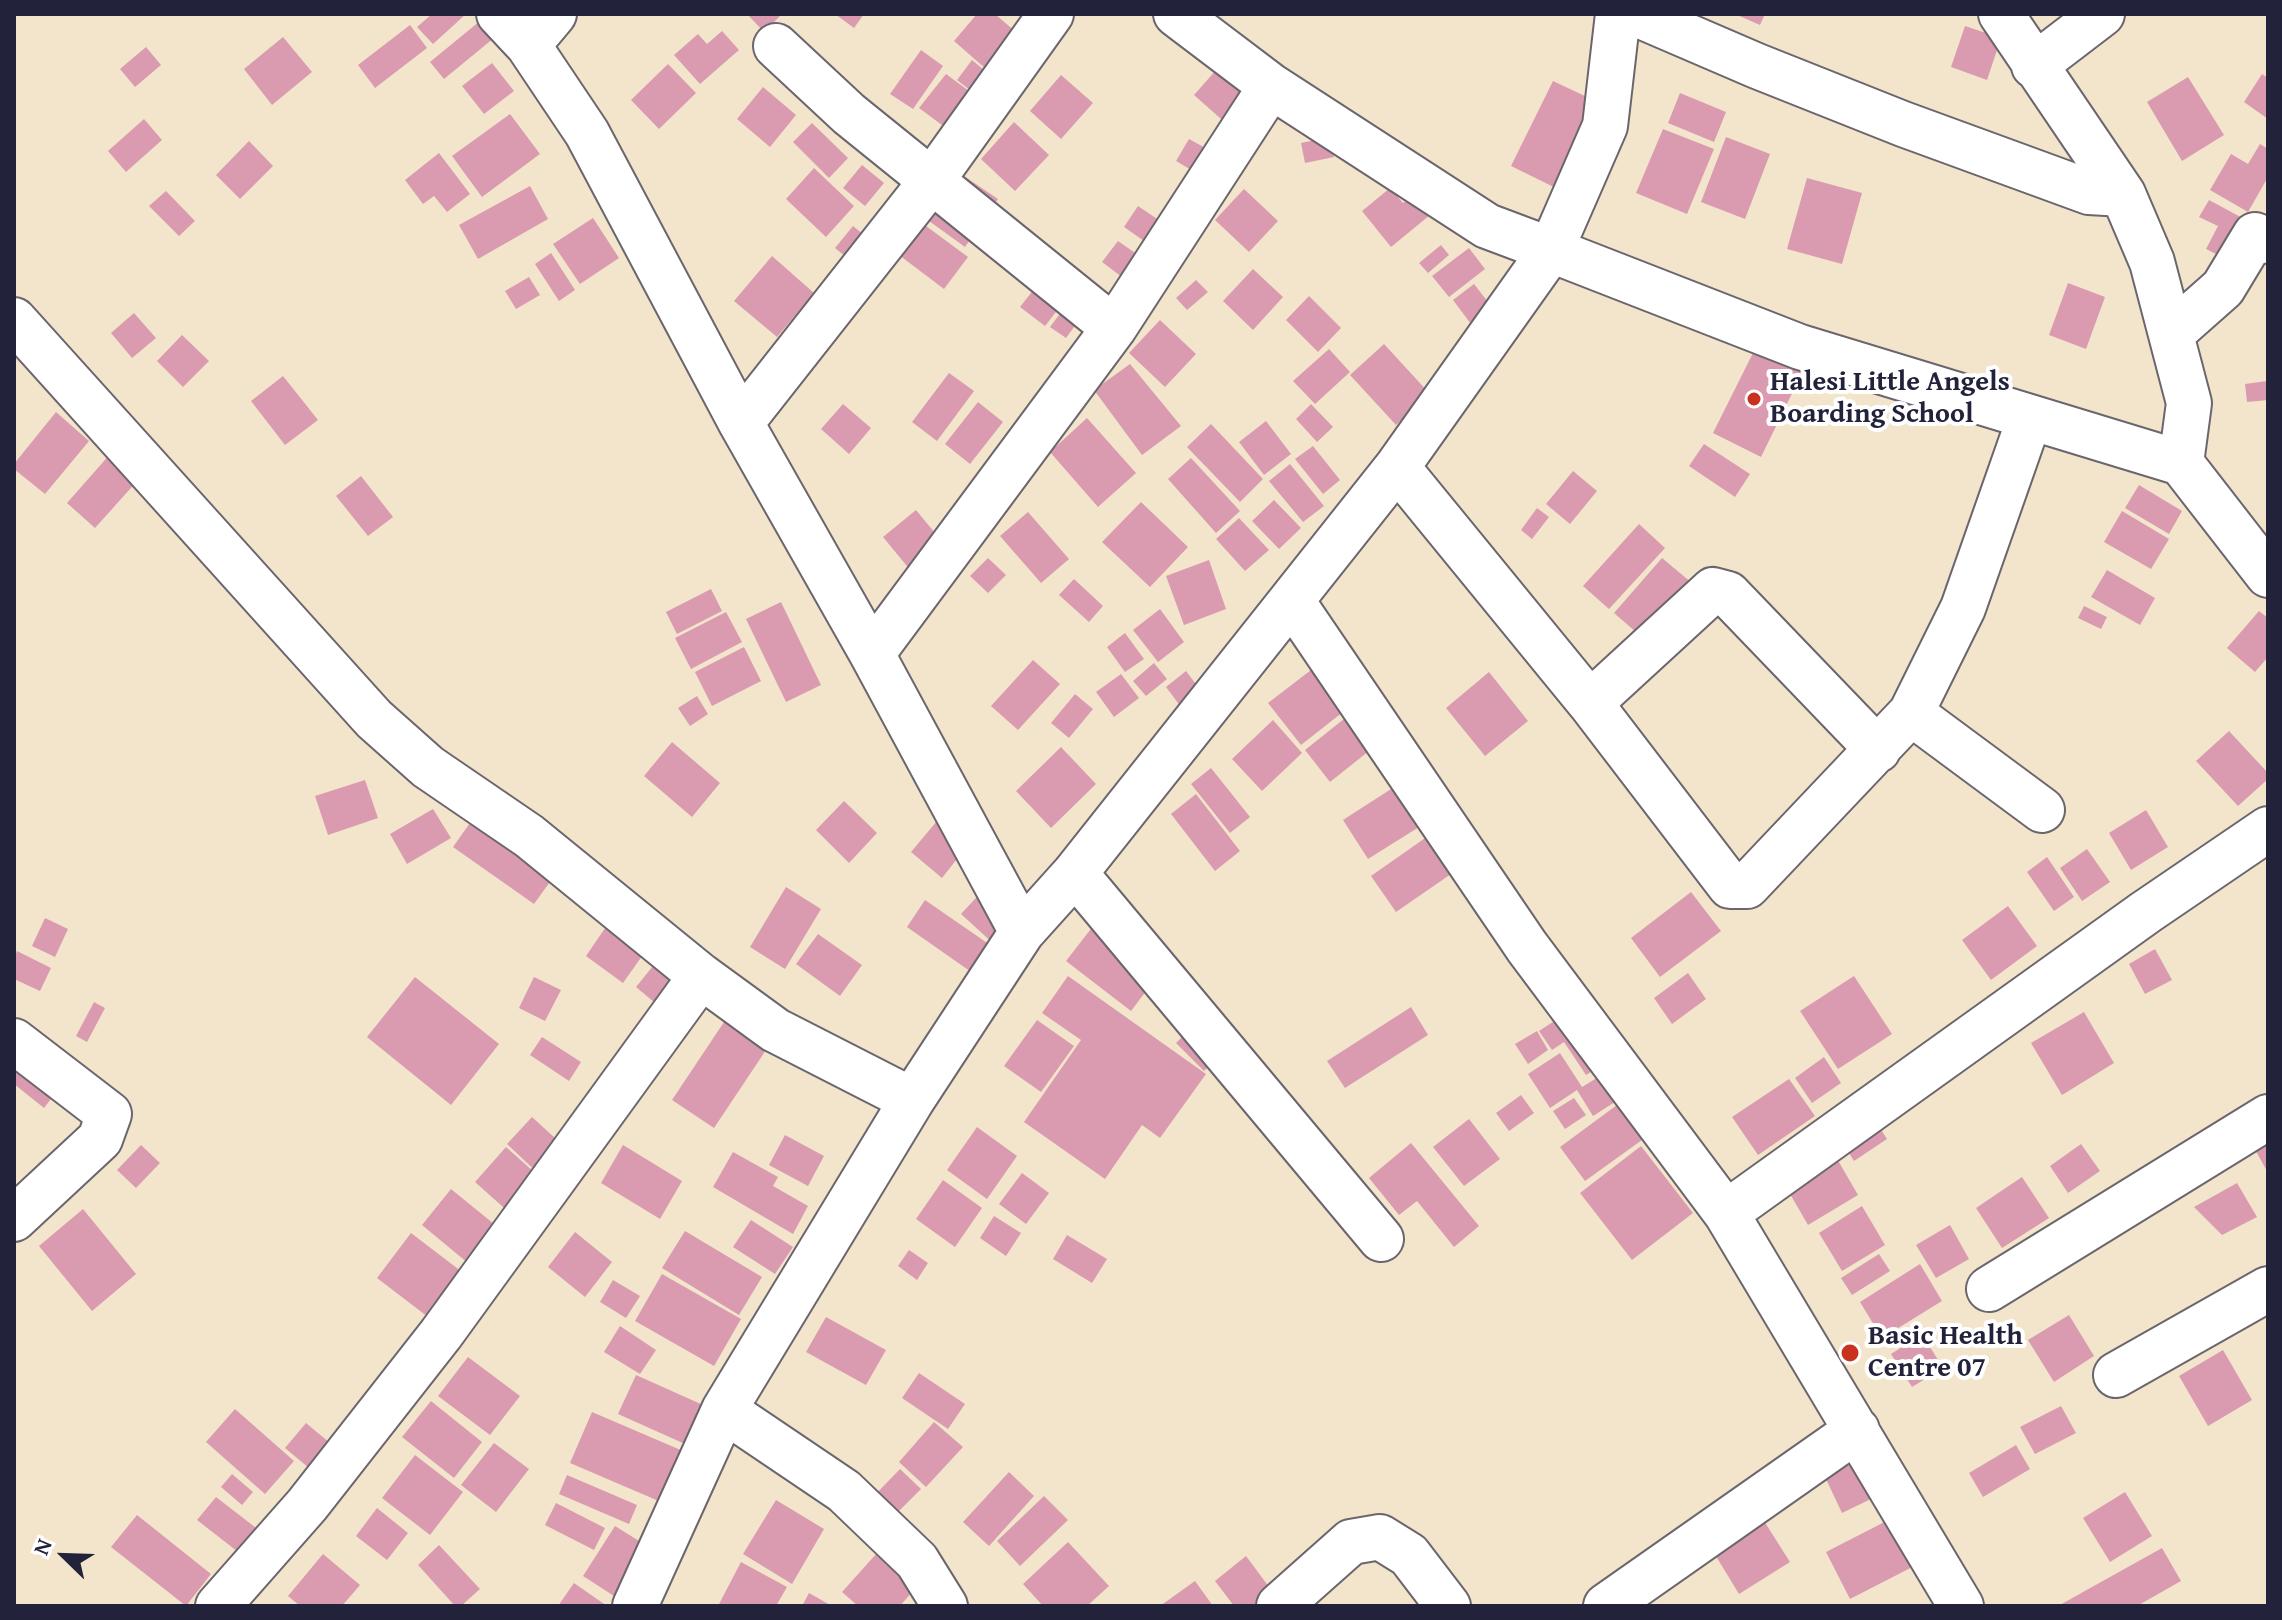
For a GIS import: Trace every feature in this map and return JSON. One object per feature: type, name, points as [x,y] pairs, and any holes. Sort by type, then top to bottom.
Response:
[{"type":"street","points":[[741,423],[933,179],[1051,14]]},
{"type":"street","points":[[1176,14],[1271,86],[1487,226],[1800,347],[2181,463],[2268,575]]},
{"type":"street","points":[[635,1606],[724,1410],[912,1100],[1022,932],[1075,873],[1397,467],[1551,250],[1605,126],[1618,14]]},
{"type":"street","points":[[1636,14],[1903,124],[2089,192],[2123,194]]},
{"type":"street","points":[[2001,14],[2123,194],[2152,262],[2189,403],[2181,463]]},
{"type":"street","points":[[2034,66],[2102,14]]},
{"type":"street","points":[[527,24],[741,423],[872,654],[1022,932]]},
{"type":"street","points":[[776,46],[849,114],[1114,328]]},
{"type":"street","points":[[872,654],[1114,328],[1271,86]]},
{"type":"street","points":[[2171,334],[2223,288],[2264,228]]},
{"type":"street","points":[[14,320],[374,719],[428,767],[529,836],[701,976],[775,1030],[912,1100]]},
{"type":"street","points":[[1397,467],[1590,703],[1730,886],[1747,886],[1911,713],[1963,608],[2030,417]]},
{"type":"street","points":[[1590,703],[1713,590],[1728,594],[1878,750]]},
{"type":"street","points":[[1292,601],[1527,947],[1726,1213],[1961,1606]]},
{"type":"street","points":[[1911,713],[2042,810]]},
{"type":"street","points":[[1726,1213],[2146,912],[2268,829]]},
{"type":"street","points":[[1075,873],[1381,1239]]},
{"type":"street","points":[[218,1606],[307,1505],[441,1334],[701,976]]},
{"type":"street","points":[[14,1041],[109,1114],[100,1139],[14,1219]]},
{"type":"street","points":[[1989,1289],[2268,1117]]},
{"type":"street","points":[[2116,1375],[2268,1289]]},
{"type":"street","points":[[724,1410],[844,1491],[917,1561],[945,1606]]},
{"type":"street","points":[[1606,1606],[1857,1430]]},
{"type":"street","points":[[1279,1606],[1351,1542],[1380,1537],[1409,1555],[1448,1606]]},
{"type":"building","points":[[432,14],[466,14],[433,44],[417,27]]},
{"type":"building","points":[[747,14],[782,14],[764,32]]},
{"type":"building","points":[[835,14],[864,14],[854,28]]},
{"type":"building","points":[[977,14],[995,14],[1017,33],[986,69],[954,41]]},
{"type":"building","points":[[1735,14],[1765,14],[1760,25]]},
{"type":"building","points":[[486,16],[500,33],[444,79],[430,62]]},
{"type":"building","points":[[410,25],[427,48],[375,88],[358,65]]},
{"type":"building","points":[[1965,26],[2001,38],[1987,80],[1951,67]]},
{"type":"building","points":[[722,31],[739,50],[700,84],[674,55],[698,34],[707,44]]},
{"type":"building","points":[[283,37],[312,72],[272,105],[244,69]]},
{"type":"building","points":[[146,47],[161,65],[135,87],[120,69]]},
{"type":"building","points":[[921,50],[943,66],[913,109],[890,94]]},
{"type":"building","points":[[972,60],[990,75],[975,94],[957,80]]},
{"type":"building","points":[[492,63],[514,91],[484,114],[462,86]]},
{"type":"building","points":[[668,64],[696,93],[659,129],[631,100]]},
{"type":"building","points":[[1217,69],[1253,100],[1229,126],[1194,95]]},
{"type":"building","points":[[946,74],[973,94],[946,128],[919,108]]},
{"type":"building","points":[[2262,74],[2268,78],[2268,119],[2244,102]]},
{"type":"building","points":[[1061,75],[1093,103],[1061,139],[1030,111]]},
{"type":"building","points":[[2188,77],[2224,135],[2182,161],[2147,102]]},
{"type":"building","points":[[1553,81],[1606,106],[1564,192],[1511,166]]},
{"type":"building","points":[[763,87],[796,115],[770,147],[737,119]]},
{"type":"building","points":[[1680,93],[1726,112],[1714,142],[1668,123]]},
{"type":"building","points":[[510,114],[540,154],[482,197],[452,156]]},
{"type":"building","points":[[144,119],[162,140],[126,172],[108,151]]},
{"type":"building","points":[[1014,122],[1049,155],[1015,191],[981,159]]},
{"type":"building","points":[[812,123],[848,158],[829,178],[793,142]]},
{"type":"building","points":[[1663,129],[1714,149],[1687,214],[1636,193]]},
{"type":"building","points":[[1330,137],[1334,157],[1305,163],[1301,143]]},
{"type":"building","points":[[1726,137],[1770,154],[1745,219],[1701,202]]},
{"type":"building","points":[[1189,139],[1218,155],[1205,178],[1176,161]]},
{"type":"building","points":[[249,141],[273,166],[240,199],[216,175]]},
{"type":"building","points":[[2260,144],[2268,149],[2268,177],[2248,212],[2210,190],[2231,154],[2248,164]]},
{"type":"building","points":[[439,153],[470,194],[447,212],[434,196],[423,204],[405,180]]},
{"type":"building","points":[[862,165],[884,183],[865,206],[843,188]]},
{"type":"building","points":[[814,168],[854,206],[826,237],[786,199]]},
{"type":"building","points":[[961,174],[998,199],[965,247],[929,221]]},
{"type":"building","points":[[1807,178],[1862,193],[1842,264],[1787,249]]},
{"type":"building","points":[[530,186],[548,219],[478,259],[459,225]]},
{"type":"building","points":[[1425,186],[1441,206],[1391,247],[1362,211],[1390,188],[1403,203]]},
{"type":"building","points":[[1244,189],[1278,221],[1249,252],[1215,220]]},
{"type":"building","points":[[166,191],[195,221],[179,236],[149,206]]},
{"type":"building","points":[[2209,200],[2248,221],[2228,260],[2206,249],[2218,226],[2199,217]]},
{"type":"building","points":[[1138,206],[1172,229],[1157,250],[1124,227]]},
{"type":"building","points":[[593,218],[619,258],[580,284],[553,244]]},
{"type":"building","points":[[922,223],[968,257],[944,289],[899,255]]},
{"type":"building","points":[[853,226],[879,247],[861,269],[835,248]]},
{"type":"building","points":[[1118,241],[1151,264],[1134,286],[1102,262]]},
{"type":"building","points":[[1441,245],[1449,255],[1428,273],[1419,263]]},
{"type":"building","points":[[1469,248],[1485,269],[1449,297],[1432,276]]},
{"type":"building","points":[[551,253],[575,290],[559,301],[535,264]]},
{"type":"building","points":[[772,256],[814,293],[777,337],[734,301]]},
{"type":"building","points":[[1253,269],[1283,297],[1253,330],[1223,301]]},
{"type":"building","points":[[1049,270],[1074,289],[1045,326],[1020,307]]},
{"type":"building","points":[[529,277],[540,295],[516,309],[505,291]]},
{"type":"building","points":[[1196,280],[1208,292],[1187,310],[1176,298]]},
{"type":"building","points":[[2068,283],[2105,297],[2086,349],[2049,335]]},
{"type":"building","points":[[1474,284],[1495,311],[1474,328],[1453,300]]},
{"type":"building","points":[[1077,291],[1092,303],[1066,338],[1050,327]]},
{"type":"building","points":[[1309,296],[1341,328],[1318,352],[1286,320]]},
{"type":"building","points":[[134,313],[156,338],[132,358],[111,333]]},
{"type":"building","points":[[1160,320],[1196,354],[1165,387],[1129,353]]},
{"type":"building","points":[[182,335],[209,361],[183,387],[157,361]]},
{"type":"building","points":[[1384,344],[1430,394],[1396,425],[1350,375]]},
{"type":"building","points":[[1329,349],[1350,372],[1315,404],[1293,381]]},
{"type":"building","points":[[1755,349],[1802,373],[1761,457],[1713,433]]},
{"type":"building","points":[[1130,364],[1181,426],[1142,455],[1094,390]]},
{"type":"building","points":[[949,373],[974,391],[937,441],[912,422]]},
{"type":"building","points":[[283,376],[318,420],[285,445],[251,401]]},
{"type":"building","points":[[2267,381],[2268,400],[2247,402],[2245,384]]},
{"type":"building","points":[[978,402],[1003,422],[970,464],[945,444]]},
{"type":"building","points":[[843,404],[871,428],[849,454],[821,429]]},
{"type":"building","points":[[1311,404],[1333,427],[1317,442],[1296,419]]},
{"type":"building","points":[[56,412],[89,441],[45,494],[14,469],[14,464]]},
{"type":"building","points":[[1087,418],[1136,473],[1098,507],[1050,452]]},
{"type":"building","points":[[1266,421],[1291,454],[1264,475],[1239,442]]},
{"type":"building","points":[[1211,424],[1263,479],[1240,502],[1187,447]]},
{"type":"building","points":[[1704,444],[1750,474],[1735,497],[1689,466]]},
{"type":"building","points":[[1313,446],[1340,480],[1323,494],[1295,459]]},
{"type":"building","points":[[111,453],[139,479],[95,528],[67,503]]},
{"type":"building","points":[[1191,458],[1240,511],[1216,533],[1168,479]]},
{"type":"building","points":[[1290,464],[1324,506],[1303,522],[1269,481]]},
{"type":"building","points":[[1573,471],[1597,491],[1570,524],[1546,504]]},
{"type":"building","points":[[361,476],[393,517],[368,536],[336,496]]},
{"type":"building","points":[[2139,485],[2182,511],[2169,534],[2125,508]]},
{"type":"building","points":[[1274,500],[1301,528],[1279,549],[1252,521]]},
{"type":"building","points":[[1141,502],[1188,547],[1150,587],[1102,542]]},
{"type":"building","points":[[1537,508],[1549,517],[1532,539],[1521,530]]},
{"type":"building","points":[[916,510],[949,550],[916,577],[883,537]]},
{"type":"building","points":[[2122,511],[2169,539],[2151,569],[2104,542]]},
{"type":"building","points":[[1028,512],[1069,559],[1041,583],[1000,536]]},
{"type":"building","points":[[1239,518],[1269,550],[1245,571],[1216,539]]},
{"type":"building","points":[[1639,524],[1665,548],[1609,609],[1583,586]]},
{"type":"building","points":[[988,558],[1006,575],[988,593],[970,576]]},
{"type":"building","points":[[1662,558],[1692,583],[1644,639],[1614,613]]},
{"type":"building","points":[[1209,560],[1226,609],[1184,625],[1166,576]]},
{"type":"building","points":[[2107,570],[2155,598],[2140,625],[2091,597]]},
{"type":"building","points":[[1074,579],[1103,606],[1089,622],[1059,595]]},
{"type":"building","points":[[711,589],[722,611],[677,634],[666,612]]},
{"type":"building","points":[[781,602],[821,685],[786,702],[746,619]]},
{"type":"building","points":[[2084,606],[2107,617],[2101,629],[2078,618]]},
{"type":"building","points":[[1160,609],[1184,642],[1158,662],[1133,630]]},
{"type":"building","points":[[2259,611],[2268,618],[2268,657],[2255,672],[2227,648]]},
{"type":"building","points":[[726,612],[742,642],[691,669],[675,638]]},
{"type":"building","points":[[1125,633],[1144,659],[1125,672],[1107,647]]},
{"type":"building","points":[[744,647],[761,681],[712,706],[695,672]]},
{"type":"building","points":[[1033,660],[1060,684],[1018,730],[991,706]]},
{"type":"building","points":[[1154,663],[1167,679],[1146,696],[1133,681]]},
{"type":"building","points":[[1315,667],[1348,708],[1301,745],[1268,703]]},
{"type":"building","points":[[1186,671],[1201,691],[1181,707],[1166,687]]},
{"type":"building","points":[[1489,672],[1528,721],[1485,756],[1446,708]]},
{"type":"building","points":[[1121,674],[1139,698],[1114,717],[1096,692]]},
{"type":"building","points":[[1075,694],[1093,709],[1069,738],[1051,723]]},
{"type":"building","points":[[697,696],[708,714],[690,726],[678,708]]},
{"type":"building","points":[[1354,711],[1379,743],[1330,782],[1305,750]]},
{"type":"building","points":[[1273,720],[1302,753],[1262,791],[1232,759]]},
{"type":"building","points":[[2229,731],[2268,773],[2268,779],[2238,806],[2196,761]]},
{"type":"building","points":[[672,742],[720,783],[692,817],[644,776]]},
{"type":"building","points":[[1061,747],[1096,784],[1051,828],[1016,791]]},
{"type":"building","points":[[1211,768],[1250,817],[1230,833],[1191,784]]},
{"type":"building","points":[[365,780],[378,818],[328,835],[315,796]]},
{"type":"building","points":[[1402,782],[1427,822],[1368,859],[1343,820]]},
{"type":"building","points":[[1196,794],[1240,851],[1215,871],[1171,814]]},
{"type":"building","points":[[844,801],[877,833],[849,863],[816,830]]},
{"type":"building","points":[[484,803],[565,861],[534,904],[453,847]]},
{"type":"building","points":[[433,809],[451,838],[407,864],[390,834]]},
{"type":"building","points":[[2146,810],[2168,847],[2131,870],[2109,833]]},
{"type":"building","points":[[942,815],[972,840],[942,878],[911,852]]},
{"type":"building","points":[[1438,829],[1464,865],[1396,912],[1371,876]]},
{"type":"building","points":[[2087,849],[2110,882],[2082,901],[2060,868]]},
{"type":"building","points":[[2047,857],[2074,897],[2054,911],[2027,872]]},
{"type":"building","points":[[1000,872],[996,946],[961,914]]},
{"type":"building","points":[[786,887],[821,909],[785,969],[750,947]]},
{"type":"building","points":[[1691,892],[1721,931],[1660,977],[1631,938]]},
{"type":"building","points":[[925,900],[993,947],[974,974],[907,927]]},
{"type":"building","points":[[2008,906],[2037,946],[1991,980],[1962,940]]},
{"type":"building","points":[[614,915],[652,942],[623,983],[586,956]]},
{"type":"building","points":[[45,918],[68,929],[55,957],[32,946]]},
{"type":"building","points":[[1097,921],[1162,970],[1131,1011],[1066,961]]},
{"type":"building","points":[[818,934],[862,965],[840,996],[796,964]]},
{"type":"building","points":[[670,945],[673,1018],[636,987]]},
{"type":"building","points":[[2155,949],[2172,980],[2145,994],[2129,964]]},
{"type":"building","points":[[17,951],[51,968],[40,991],[14,979]]},
{"type":"building","points":[[1688,973],[1706,999],[1672,1024],[1654,998]]},
{"type":"building","points":[[1068,976],[1206,1074],[1160,1138],[1142,1125],[1105,1179],[1024,1122],[1081,1040],[1042,1013]]},
{"type":"building","points":[[1854,976],[1892,1034],[1838,1069],[1800,1011]]},
{"type":"building","points":[[415,977],[499,1044],[451,1105],[367,1037]]},
{"type":"building","points":[[534,977],[561,990],[545,1021],[519,1008]]},
{"type":"building","points":[[740,998],[782,1026],[714,1128],[672,1100]]},
{"type":"building","points":[[94,1002],[105,1008],[87,1042],[76,1036]]},
{"type":"building","points":[[1411,1007],[1428,1035],[1345,1088],[1327,1061]]},
{"type":"building","points":[[1576,1007],[1610,1060],[1586,1075],[1564,1042],[1552,1050],[1539,1031]]},
{"type":"building","points":[[2084,1012],[2114,1063],[2062,1095],[2031,1043]]},
{"type":"building","points":[[1202,1017],[1230,1045],[1204,1071],[1176,1043]]},
{"type":"building","points":[[1037,1020],[1074,1046],[1041,1092],[1004,1066]]},
{"type":"building","points":[[1537,1031],[1548,1050],[1528,1064],[1515,1044]]},
{"type":"building","points":[[542,1037],[581,1062],[569,1081],[530,1055]]},
{"type":"building","points":[[1560,1053],[1582,1087],[1613,1068],[1629,1093],[1593,1116],[1577,1090],[1550,1108],[1528,1074]]},
{"type":"building","points":[[1824,1057],[1841,1083],[1812,1103],[1795,1078]]},
{"type":"building","points":[[14,1059],[67,1078],[44,1108],[14,1084]]},
{"type":"building","points":[[1789,1079],[1815,1116],[1758,1155],[1732,1117]]},
{"type":"building","points":[[1521,1095],[1534,1113],[1509,1131],[1496,1113]]},
{"type":"building","points":[[1574,1098],[1586,1115],[1565,1129],[1553,1111]]},
{"type":"building","points":[[1617,1105],[1642,1140],[1585,1181],[1560,1147]]},
{"type":"building","points":[[532,1117],[567,1149],[542,1177],[507,1144]]},
{"type":"building","points":[[1469,1119],[1500,1159],[1464,1186],[1433,1147]]},
{"type":"building","points":[[1875,1120],[1887,1139],[1854,1161],[1842,1142]]},
{"type":"building","points":[[977,1127],[1017,1156],[987,1199],[947,1170]]},
{"type":"building","points":[[785,1135],[824,1156],[808,1186],[769,1165]]},
{"type":"building","points":[[2268,1135],[2268,1173],[2252,1144]]},
{"type":"building","points":[[1411,1143],[1479,1226],[1454,1247],[1417,1201],[1399,1215],[1369,1178]]},
{"type":"building","points":[[2081,1144],[2100,1171],[2068,1193],[2050,1166]]},
{"type":"building","points":[[141,1145],[160,1163],[136,1188],[117,1170]]},
{"type":"building","points":[[623,1145],[682,1181],[660,1219],[601,1183]]},
{"type":"building","points":[[1641,1146],[1693,1213],[1632,1260],[1580,1193]]},
{"type":"building","points":[[506,1147],[543,1180],[512,1215],[475,1182]]},
{"type":"building","points":[[733,1152],[778,1177],[773,1186],[808,1206],[793,1234],[713,1187]]},
{"type":"building","points":[[1836,1157],[1858,1195],[1808,1225],[1786,1187]]},
{"type":"building","points":[[1022,1173],[1049,1193],[1026,1224],[999,1204]]},
{"type":"building","points":[[2022,1177],[2049,1218],[2002,1248],[1976,1208]]},
{"type":"building","points":[[943,1180],[982,1208],[955,1247],[916,1219]]},
{"type":"building","points":[[2237,1183],[2257,1217],[2222,1235],[2194,1207]]},
{"type":"building","points":[[451,1189],[510,1237],[480,1273],[422,1225]]},
{"type":"building","points":[[1862,1206],[1885,1245],[1842,1271],[1819,1233]]},
{"type":"building","points":[[83,1209],[136,1274],[92,1311],[39,1246]]},
{"type":"building","points":[[994,1216],[1021,1233],[1006,1256],[980,1238]]},
{"type":"building","points":[[751,1220],[793,1247],[775,1274],[733,1247]]},
{"type":"building","points":[[1950,1225],[1969,1259],[1936,1278],[1916,1245]]},
{"type":"building","points":[[685,1231],[762,1277],[739,1315],[662,1268]]},
{"type":"building","points":[[575,1232],[612,1262],[585,1297],[548,1267]]},
{"type":"building","points":[[411,1233],[466,1275],[432,1320],[377,1278]]},
{"type":"building","points":[[1067,1235],[1107,1259],[1092,1283],[1053,1259]]},
{"type":"building","points":[[909,1250],[928,1263],[917,1280],[898,1266]]},
{"type":"building","points":[[1879,1254],[1890,1271],[1852,1295],[1841,1278]]},
{"type":"building","points":[[1920,1264],[1942,1301],[1882,1338],[1860,1302]]},
{"type":"building","points":[[662,1274],[741,1319],[714,1366],[635,1321]]},
{"type":"building","points":[[613,1280],[640,1296],[626,1318],[600,1302]]},
{"type":"building","points":[[2069,1315],[2094,1356],[2054,1382],[2028,1340]]},
{"type":"building","points":[[826,1317],[886,1350],[866,1385],[806,1352]]},
{"type":"building","points":[[620,1326],[656,1350],[640,1374],[604,1352]]},
{"type":"building","points":[[1922,1334],[1943,1368],[1912,1387],[1891,1354]]},
{"type":"building","points":[[2223,1350],[2252,1400],[2208,1426],[2179,1376]]},
{"type":"building","points":[[468,1357],[520,1396],[490,1435],[438,1396]]},
{"type":"building","points":[[919,1373],[965,1404],[948,1429],[902,1398]]},
{"type":"building","points":[[636,1375],[703,1405],[685,1444],[618,1414]]},
{"type":"building","points":[[431,1401],[482,1442],[454,1478],[402,1437]]},
{"type":"building","points":[[2061,1406],[2076,1433],[2035,1454],[2020,1427]]},
{"type":"building","points":[[235,1409],[294,1461],[265,1494],[206,1442]]},
{"type":"building","points":[[592,1412],[697,1457],[675,1508],[570,1463]]},
{"type":"building","points":[[934,1422],[963,1447],[926,1487],[899,1462]]},
{"type":"building","points":[[306,1423],[342,1453],[321,1478],[285,1448]]},
{"type":"building","points":[[494,1443],[529,1469],[496,1512],[461,1485]]},
{"type":"building","points":[[2016,1445],[2030,1469],[1983,1497],[1969,1473]]},
{"type":"building","points":[[415,1455],[463,1492],[430,1535],[382,1498]]},
{"type":"building","points":[[1856,1462],[1873,1498],[1842,1513],[1825,1477]]},
{"type":"building","points":[[900,1469],[921,1489],[891,1519],[871,1499]]},
{"type":"building","points":[[1009,1472],[1034,1496],[989,1546],[963,1522]]},
{"type":"building","points":[[232,1474],[253,1492],[242,1505],[221,1487]]},
{"type":"building","points":[[567,1475],[637,1505],[629,1524],[559,1494]]},
{"type":"building","points":[[2125,1492],[2152,1536],[2110,1562],[2083,1518]]},
{"type":"building","points":[[1044,1496],[1068,1520],[1020,1566],[997,1541]]},
{"type":"building","points":[[216,1497],[260,1531],[242,1555],[197,1520]]},
{"type":"building","points":[[776,1500],[824,1529],[792,1584],[743,1554]]},
{"type":"building","points":[[556,1503],[605,1528],[594,1550],[545,1525]]},
{"type":"building","points":[[377,1508],[408,1533],[387,1560],[356,1536]]},
{"type":"building","points":[[1902,1513],[1926,1560],[1850,1599],[1826,1552]]},
{"type":"building","points":[[137,1515],[211,1574],[186,1606],[111,1547]]},
{"type":"building","points":[[1764,1521],[1790,1562],[1739,1594],[1714,1553]]},
{"type":"building","points":[[615,1526],[660,1554],[628,1605],[583,1576]]},
{"type":"building","points":[[1068,1542],[1109,1586],[1087,1606],[1043,1606],[1023,1584]]},
{"type":"building","points":[[886,1543],[924,1578],[900,1606],[858,1606],[842,1592]]},
{"type":"building","points":[[439,1545],[480,1589],[461,1606],[455,1606],[418,1565]]},
{"type":"building","points":[[2162,1548],[2181,1581],[2137,1606],[2058,1606]]},
{"type":"building","points":[[323,1554],[360,1585],[342,1606],[300,1606],[288,1596]]},
{"type":"building","points":[[1246,1556],[1275,1595],[1260,1606],[1234,1606],[1215,1581]]},
{"type":"building","points":[[741,1562],[787,1587],[776,1606],[718,1606]]},
{"type":"building","points":[[1195,1581],[1213,1606],[1160,1606]]},
{"type":"building","points":[[574,1583],[607,1606],[558,1606]]},
{"type":"building","points":[[809,1593],[832,1606],[802,1606]]},
{"type":"place","name":"Halesi Little Angels Boarding School","points":[[1754,399]]},
{"type":"place","name":"Basic Health Centre 07","points":[[1850,1353]]}]
